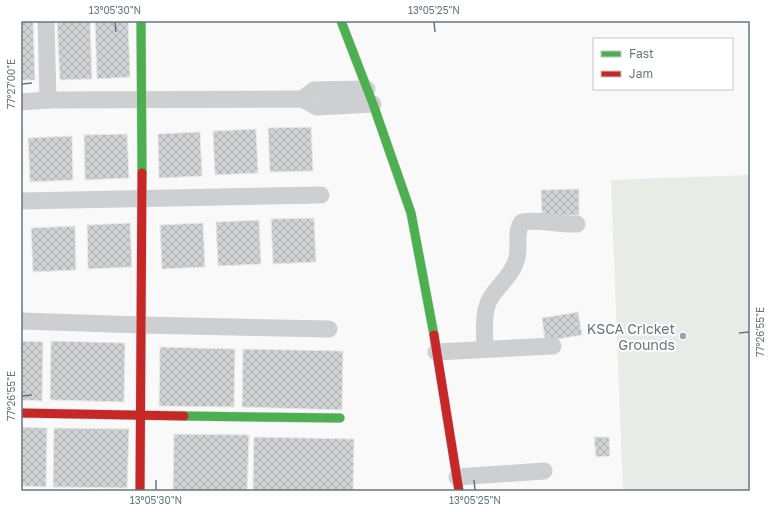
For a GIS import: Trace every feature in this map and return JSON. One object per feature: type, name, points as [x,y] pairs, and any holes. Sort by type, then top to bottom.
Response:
[{"type":"street","points":[[46,21],[48,100]]},
{"type":"street","points":[[140,21],[142,100],[140,491]]},
{"type":"street","points":[[341,21],[370,97],[411,213],[458,484],[544,471]]},
{"type":"street","points":[[21,102],[48,100],[302,100],[314,90],[370,97]]},
{"type":"street","points":[[21,200],[321,195]]},
{"type":"street","points":[[485,350],[485,313],[492,294],[508,277],[517,259],[518,227],[522,222],[529,221],[577,224]]},
{"type":"street","points":[[21,321],[329,329]]},
{"type":"street","points":[[436,352],[553,346]]},
{"type":"street","points":[[21,414],[340,418]]},
{"type":"shaded area","name":"KSCA Cricket Grounds","points":[[750,175],[750,491],[623,491],[611,180]]},
{"type":"building","points":[[21,21],[33,21],[35,80],[21,80]]},
{"type":"building","points":[[57,21],[90,21],[92,79],[60,80]]},
{"type":"building","points":[[95,21],[128,21],[130,77],[97,79]]},
{"type":"building","points":[[311,127],[313,171],[270,172],[268,128]]},
{"type":"building","points":[[256,129],[258,173],[215,175],[213,131]]},
{"type":"building","points":[[200,132],[202,176],[159,178],[158,134]]},
{"type":"building","points":[[127,134],[129,178],[85,180],[84,135]]},
{"type":"building","points":[[72,136],[73,180],[30,182],[28,138]]},
{"type":"building","points":[[579,189],[579,215],[542,216],[541,190]]},
{"type":"building","points":[[314,218],[316,262],[273,264],[271,219]]},
{"type":"building","points":[[259,220],[261,264],[218,266],[216,222]]},
{"type":"building","points":[[130,223],[132,267],[88,269],[87,225]]},
{"type":"building","points":[[203,223],[205,267],[162,269],[160,225]]},
{"type":"building","points":[[75,226],[76,270],[33,272],[31,228]]},
{"type":"building","points":[[578,312],[582,335],[545,341],[542,318]]},
{"type":"building","points":[[21,341],[43,342],[42,401],[21,400]]},
{"type":"building","points":[[51,341],[125,343],[124,402],[50,400]]},
{"type":"building","points":[[160,347],[235,349],[234,407],[159,406]]},
{"type":"building","points":[[243,349],[343,351],[342,410],[242,407]]},
{"type":"building","points":[[21,427],[47,428],[46,487],[21,486]]},
{"type":"building","points":[[54,428],[129,429],[127,488],[53,487]]},
{"type":"building","points":[[174,434],[249,435],[247,491],[173,491]]},
{"type":"building","points":[[254,437],[354,439],[353,491],[253,491]]},
{"type":"building","points":[[594,437],[609,437],[610,456],[596,457]]},
{"type":"traffic: fast","points":[[141,21],[142,173]]},
{"type":"traffic: fast","points":[[341,21],[373,104],[411,213],[434,335]]},
{"type":"traffic: fast","points":[[184,416],[340,418]]},
{"type":"traffic: jam","points":[[140,491],[142,173]]},
{"type":"traffic: jam","points":[[434,335],[459,491]]},
{"type":"traffic: jam","points":[[21,413],[184,416]]},
{"type":"place","name":"KSCA Cricket Grounds","points":[[683,336]]}]
